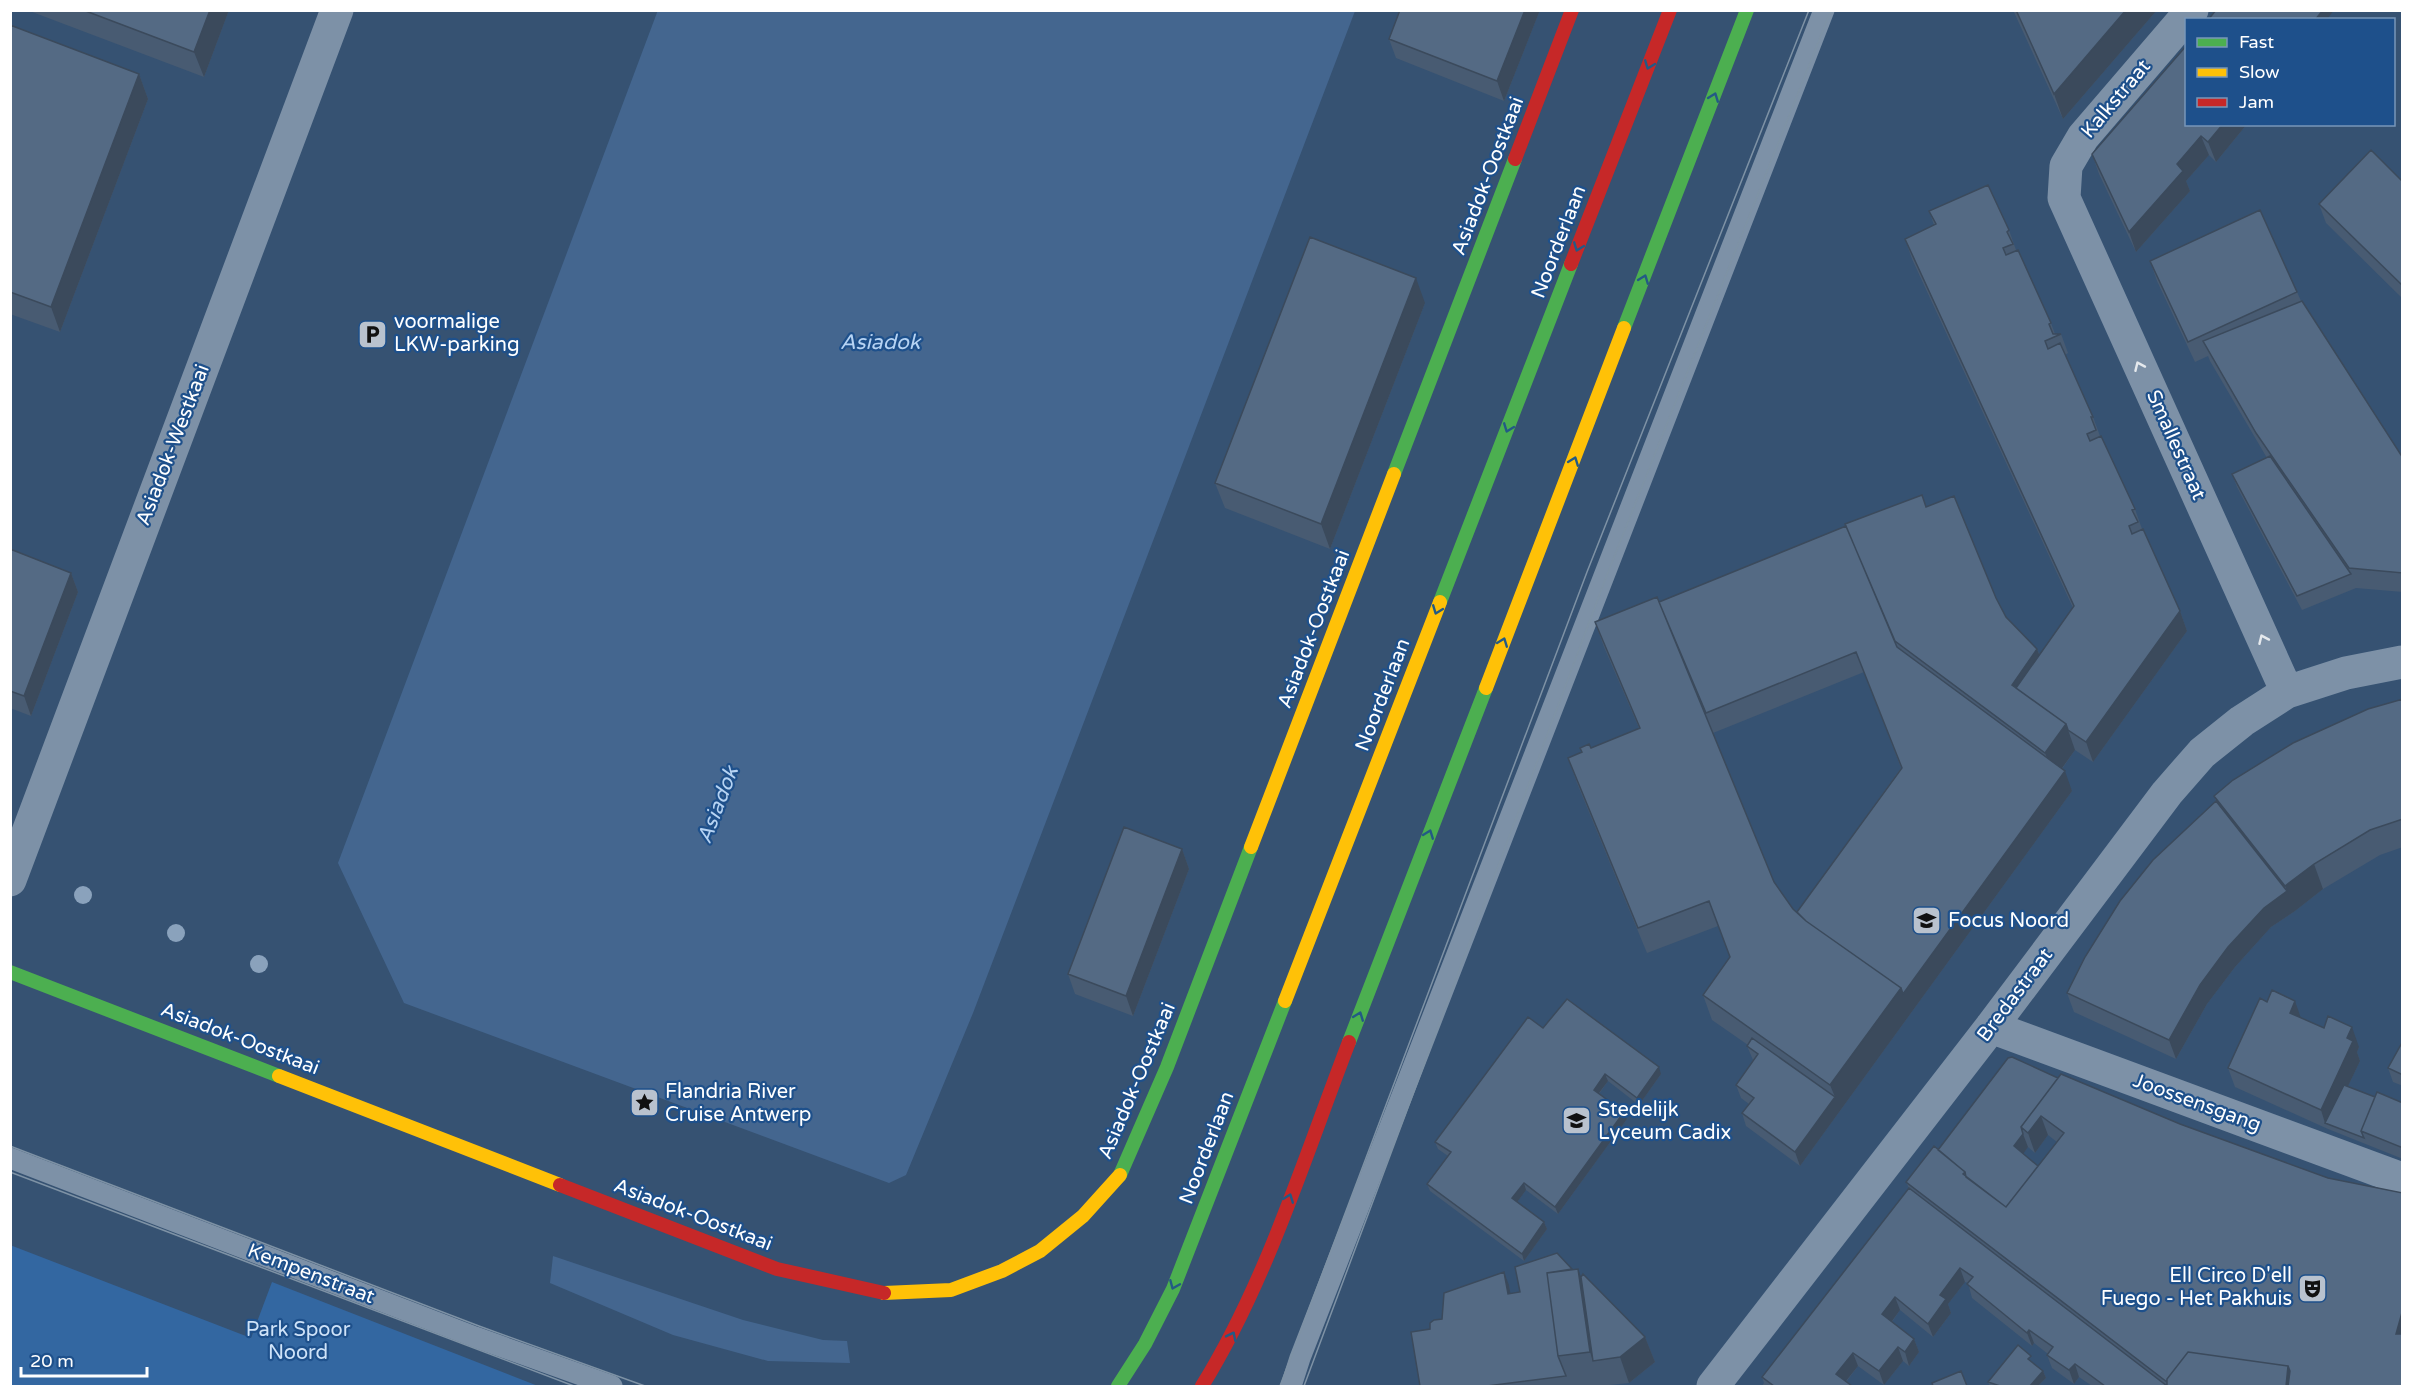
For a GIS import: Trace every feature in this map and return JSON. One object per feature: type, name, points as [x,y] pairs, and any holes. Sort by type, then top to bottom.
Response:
[{"type":"main road","name":"Asiadok-Oostkaai","points":[[10,972],[777,1269],[880,1293],[951,1290],[1002,1271],[1040,1251],[1083,1216],[1122,1173],[1167,1067],[1572,10]]},
{"type":"main road","name":"Noorderlaan","points":[[1118,1386],[1145,1344],[1173,1289],[1670,10]]},
{"type":"main road","points":[[1202,1386],[1225,1350],[1248,1303],[1268,1253],[1747,10]]},
{"type":"street","name":"Asiadok-Westkaai","points":[[10,880],[20,825],[337,10]]},
{"type":"street","name":"Kalkstraat","points":[[2064,198],[2066,166],[2083,137],[2185,18]]},
{"type":"street","name":"Smallestraat","points":[[2064,198],[2287,692]]},
{"type":"street","name":"Bredastraat","points":[[1713,1386],[1991,1027],[2166,793],[2202,753],[2242,721],[2287,692],[2346,673],[2403,662]]},
{"type":"street","name":"Joossensgang","points":[[1991,1027],[2403,1179]]},
{"type":"lane","points":[[1291,1386],[1824,10]]},
{"type":"lane","name":"Kempenstraat","points":[[10,1158],[475,1337],[612,1386]]},
{"type":"green space","name":"Park Spoor Noord","points":[[10,1245],[251,1338],[272,1282],[538,1386],[11,1386]]},
{"type":"water","name":"Asiadok","points":[[658,10],[1355,11],[973,1013],[906,1175],[889,1183],[404,1003],[338,863]]},
{"type":"water","points":[[553,1256],[743,1320],[823,1340],[847,1341],[850,1363],[768,1361],[673,1335],[550,1283]]},
{"type":"building","points":[[83,10],[210,10],[194,52]]},
{"type":"building","points":[[1400,10],[1525,10],[1497,81],[1389,39]]},
{"type":"building","points":[[2016,10],[2126,10],[2054,94]]},
{"type":"building","points":[[2216,10],[2323,10],[2317,18],[2210,18]]},
{"type":"building","points":[[10,25],[139,74],[51,307],[10,292]]},
{"type":"building","points":[[2185,47],[2185,126],[2221,126],[2208,142],[2201,136],[2177,164],[2183,171],[2129,232],[2092,154]]},
{"type":"building","points":[[2371,150],[2403,182],[2403,286],[2319,204]]},
{"type":"building","points":[[1988,185],[2013,244],[2003,248],[2006,255],[2018,250],[2051,323],[2049,324],[2053,334],[2061,334],[2045,341],[2048,349],[2060,343],[2093,417],[2091,417],[2096,430],[2087,434],[2090,441],[2101,436],[2135,509],[2132,510],[2138,522],[2129,526],[2132,534],[2143,529],[2180,611],[2086,742],[2068,730],[2066,724],[2016,688],[2074,606],[1905,239],[1936,224],[1929,211]]},
{"type":"building","points":[[2260,210],[2297,292],[2188,342],[2150,261]]},
{"type":"building","points":[[1310,237],[1416,278],[1321,524],[1215,483]]},
{"type":"building","points":[[2302,301],[2403,458],[2403,573],[2349,568],[2256,433],[2203,341]]},
{"type":"building","points":[[2270,456],[2351,574],[2297,596],[2232,474]]},
{"type":"building","points":[[1922,495],[1926,507],[1954,496],[2006,617],[2037,649],[2012,685],[2066,724],[2045,753],[1895,641],[1845,524]]},
{"type":"building","points":[[1846,526],[1897,647],[2065,771],[1903,994],[1901,988],[1806,921],[1797,912],[1902,768],[1856,652],[1706,713],[1659,602]]},
{"type":"building","points":[[10,549],[71,573],[24,696],[10,691]]},
{"type":"building","points":[[1657,597],[1774,882],[1793,909],[1806,921],[1901,988],[1830,1085],[1703,995],[1730,957],[1709,901],[1638,928],[1568,758],[1582,752],[1580,748],[1589,744],[1591,748],[1640,728],[1595,622]]},
{"type":"building","points":[[2403,699],[2403,819],[2370,830],[2314,864],[2285,886],[2214,796],[2233,780],[2293,743],[2368,709]]},
{"type":"building","points":[[2216,801],[2287,891],[2264,908],[2228,947],[2200,985],[2169,1040],[2067,993],[2085,957],[2120,901],[2153,860]]},
{"type":"building","points":[[1124,827],[1182,849],[1126,996],[1068,974]]},
{"type":"building","points":[[2272,990],[2295,1001],[2290,1013],[2324,1028],[2328,1016],[2352,1027],[2347,1038],[2353,1041],[2321,1110],[2228,1068],[2260,998],[2267,1002]]},
{"type":"building","points":[[1567,999],[1659,1067],[1637,1098],[1605,1074],[1594,1090],[1624,1112],[1555,1207],[1524,1183],[1512,1198],[1544,1222],[1522,1254],[1427,1184],[1451,1152],[1435,1142],[1528,1017],[1543,1028]]},
{"type":"building","points":[[1752,1038],[1835,1097],[1795,1152],[1742,1113],[1754,1098],[1736,1085],[1758,1054],[1747,1046]]},
{"type":"building","points":[[2403,1041],[2403,1075],[2388,1068]]},
{"type":"building","points":[[2012,1057],[2058,1078],[2021,1127],[2023,1134],[2014,1146],[2038,1166],[2006,1207],[1966,1177],[1965,1172],[1938,1150],[2008,1058]]},
{"type":"building","points":[[2061,1074],[2180,1124],[2328,1178],[2403,1193],[2403,1309],[2396,1334],[2403,1334],[2403,1386],[2288,1386],[2290,1371],[2288,1366],[2188,1352],[2167,1382],[1906,1182],[1934,1146],[1965,1172],[1963,1174],[2006,1207],[2064,1133],[2041,1116],[2028,1133],[2021,1127]]},
{"type":"building","points":[[2344,1085],[2375,1097],[2361,1131],[2364,1138],[2325,1123]]},
{"type":"building","points":[[2377,1092],[2403,1103],[2403,1148],[2361,1131]]},
{"type":"building","points":[[1909,1188],[2167,1386],[2105,1386],[2075,1364],[2069,1370],[2047,1355],[2053,1347],[2029,1330],[2027,1333],[1967,1284],[1973,1277],[1960,1268],[1940,1295],[1946,1299],[1928,1324],[1895,1297],[1882,1314],[1914,1339],[1905,1352],[1898,1347],[1879,1371],[1853,1353],[1836,1374],[1852,1386],[1774,1386],[1762,1377]]},
{"type":"building","points":[[1557,1253],[1572,1269],[1547,1273],[1558,1356],[1566,1376],[1487,1386],[1420,1386],[1411,1332],[1430,1329],[1430,1323],[1442,1319],[1444,1293],[1504,1272],[1508,1294],[1520,1292],[1515,1267]]},
{"type":"building","points":[[1578,1269],[1590,1352],[1558,1356],[1547,1273]]},
{"type":"building","points":[[1583,1274],[1645,1337],[1620,1357],[1593,1361],[1581,1277]]},
{"type":"building","points":[[2018,1345],[2031,1356],[2028,1359],[2043,1371],[2030,1386],[2000,1386],[1988,1382]]},
{"type":"building","points":[[2188,1352],[2288,1366],[2286,1386],[2167,1386],[2167,1379]]},
{"type":"building","points":[[1961,1371],[1967,1386],[1933,1386],[1932,1383]]},
{"type":"tram line","points":[[1280,1386],[1587,572],[1809,10]]},
{"type":"tram line","points":[[1304,1386],[1605,580],[1831,10]]},
{"type":"tram line","points":[[10,1146],[479,1326],[645,1386]]},
{"type":"tram line","points":[[10,1172],[574,1386]]},
{"type":"traffic: fast","points":[[1624,328],[1747,10]]},
{"type":"traffic: fast","points":[[1394,474],[1515,159]]},
{"type":"traffic: fast","points":[[1440,602],[1571,264]]},
{"type":"traffic: fast","points":[[1349,1042],[1486,688]]},
{"type":"traffic: fast","points":[[1120,1175],[1167,1067],[1251,847]]},
{"type":"traffic: fast","points":[[10,972],[279,1076]]},
{"type":"traffic: fast","points":[[1118,1386],[1145,1344],[1173,1289],[1285,1001]]},
{"type":"traffic: slow","points":[[1486,688],[1624,328]]},
{"type":"traffic: slow","points":[[1251,847],[1394,474]]},
{"type":"traffic: slow","points":[[1285,1001],[1440,602]]},
{"type":"traffic: slow","points":[[279,1076],[560,1185]]},
{"type":"traffic: slow","points":[[884,1293],[951,1290],[1002,1271],[1040,1251],[1083,1216],[1120,1175]]},
{"type":"traffic: jam","points":[[1515,159],[1572,10]]},
{"type":"traffic: jam","points":[[1571,264],[1670,10]]},
{"type":"traffic: jam","points":[[1202,1386],[1246,1305],[1265,1262],[1349,1042]]},
{"type":"traffic: jam","points":[[560,1185],[777,1269],[884,1293]]},
{"type":"place","name":"voormalige LKW-parking","points":[[373,334]]},
{"type":"place","name":"Focus Noord","points":[[1927,921]]},
{"type":"place","name":"Flandria River Cruise Antwerp","points":[[644,1103]]},
{"type":"place","name":"Stedelijk Lyceum Cadix","points":[[1577,1121]]},
{"type":"place","name":"Ell Circo D'ell Fuego - Het Pakhuis","points":[[2313,1288]]}]
